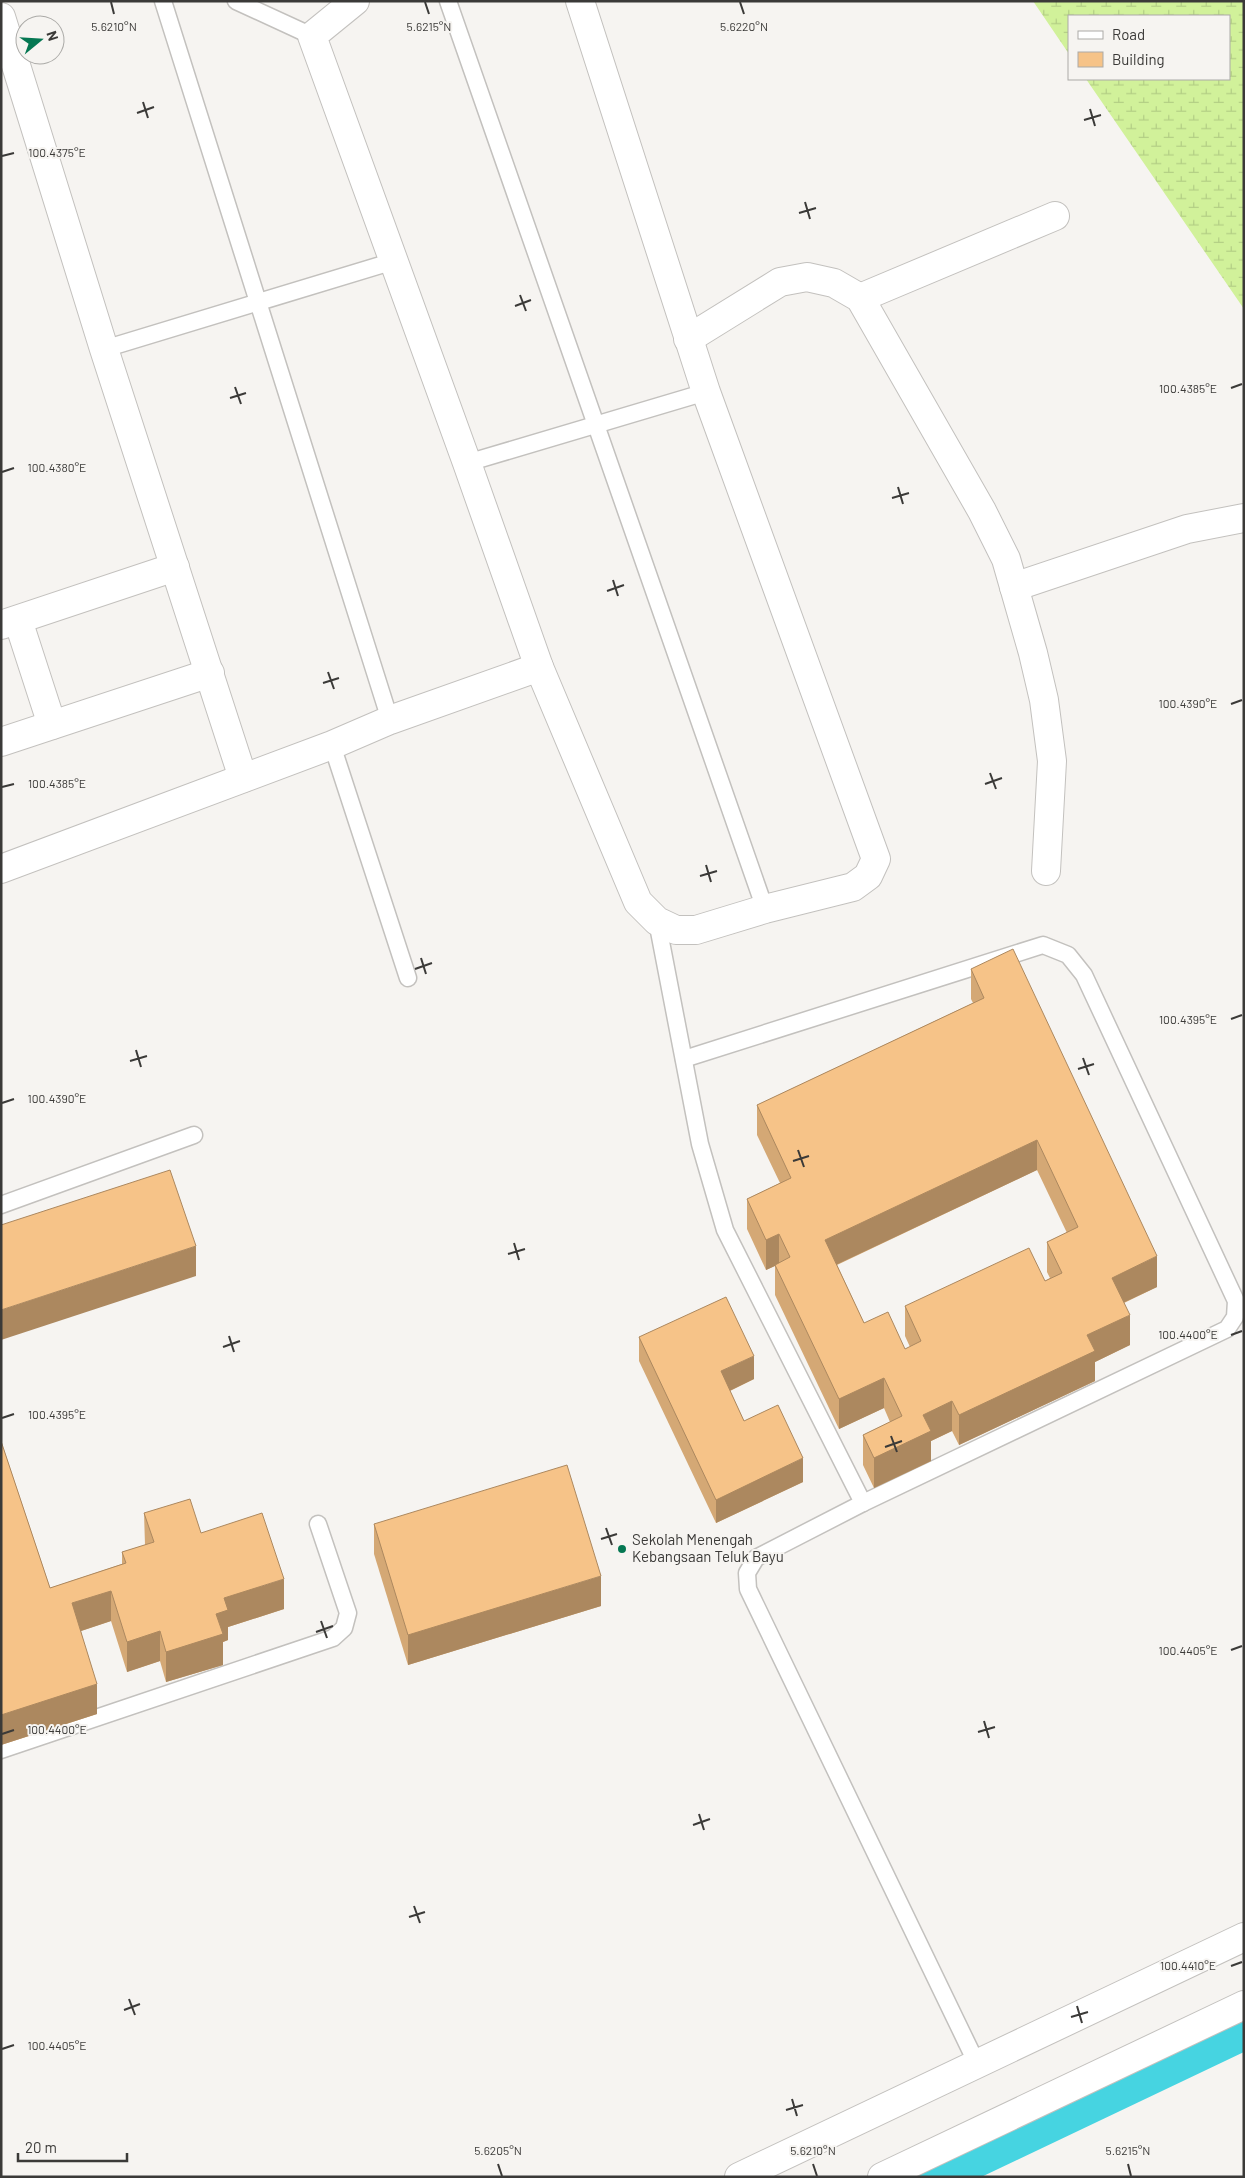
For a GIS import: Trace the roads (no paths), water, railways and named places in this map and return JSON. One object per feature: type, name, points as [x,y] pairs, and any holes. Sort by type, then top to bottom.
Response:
[{"type":"street","points":[[355,1],[312,36],[468,463],[539,667],[638,902],[657,921],[676,930],[696,930],[765,909],[853,887],[868,876],[876,860],[706,392],[580,1]]},
{"type":"street","points":[[1,17],[104,350],[243,778]]},
{"type":"street","points":[[860,298],[1055,216]]},
{"type":"street","points":[[688,339],[780,282],[807,277],[834,283],[860,298],[982,511],[1006,559],[1044,700],[1052,761],[1046,871]]},
{"type":"street","points":[[1014,587],[1187,529],[1244,518]]},
{"type":"street","points":[[52,725],[10,622],[175,567]]},
{"type":"street","points":[[1,869],[332,745],[390,720],[539,667]]},
{"type":"street","points":[[1,742],[210,673]]},
{"type":"street","points":[[739,2177],[1244,1937]]},
{"type":"street","points":[[882,2177],[1244,2005]]},
{"type":"lane","points":[[163,1],[390,720]]},
{"type":"lane","points":[[236,1],[312,36]]},
{"type":"lane","points":[[448,1],[765,909]]},
{"type":"lane","points":[[104,350],[394,261]]},
{"type":"lane","points":[[468,463],[706,392]]},
{"type":"lane","points":[[332,745],[408,978]]},
{"type":"lane","points":[[657,921],[700,1144],[725,1230],[863,1503]]},
{"type":"lane","points":[[684,1059],[1043,945],[1068,955],[1084,975],[1236,1301],[1235,1317],[1228,1329],[863,1503],[756,1558],[747,1573],[748,1589],[977,2064]]},
{"type":"lane","points":[[1,1205],[194,1135]]},
{"type":"lane","points":[[1,1750],[333,1638],[344,1628],[348,1612],[318,1524]]},
{"type":"waterway","points":[[937,2177],[1244,2031]]},
{"type":"place","name":"Sekolah Menengah Kebangsaan Teluk Bayu","points":[[622,1549]]}]
